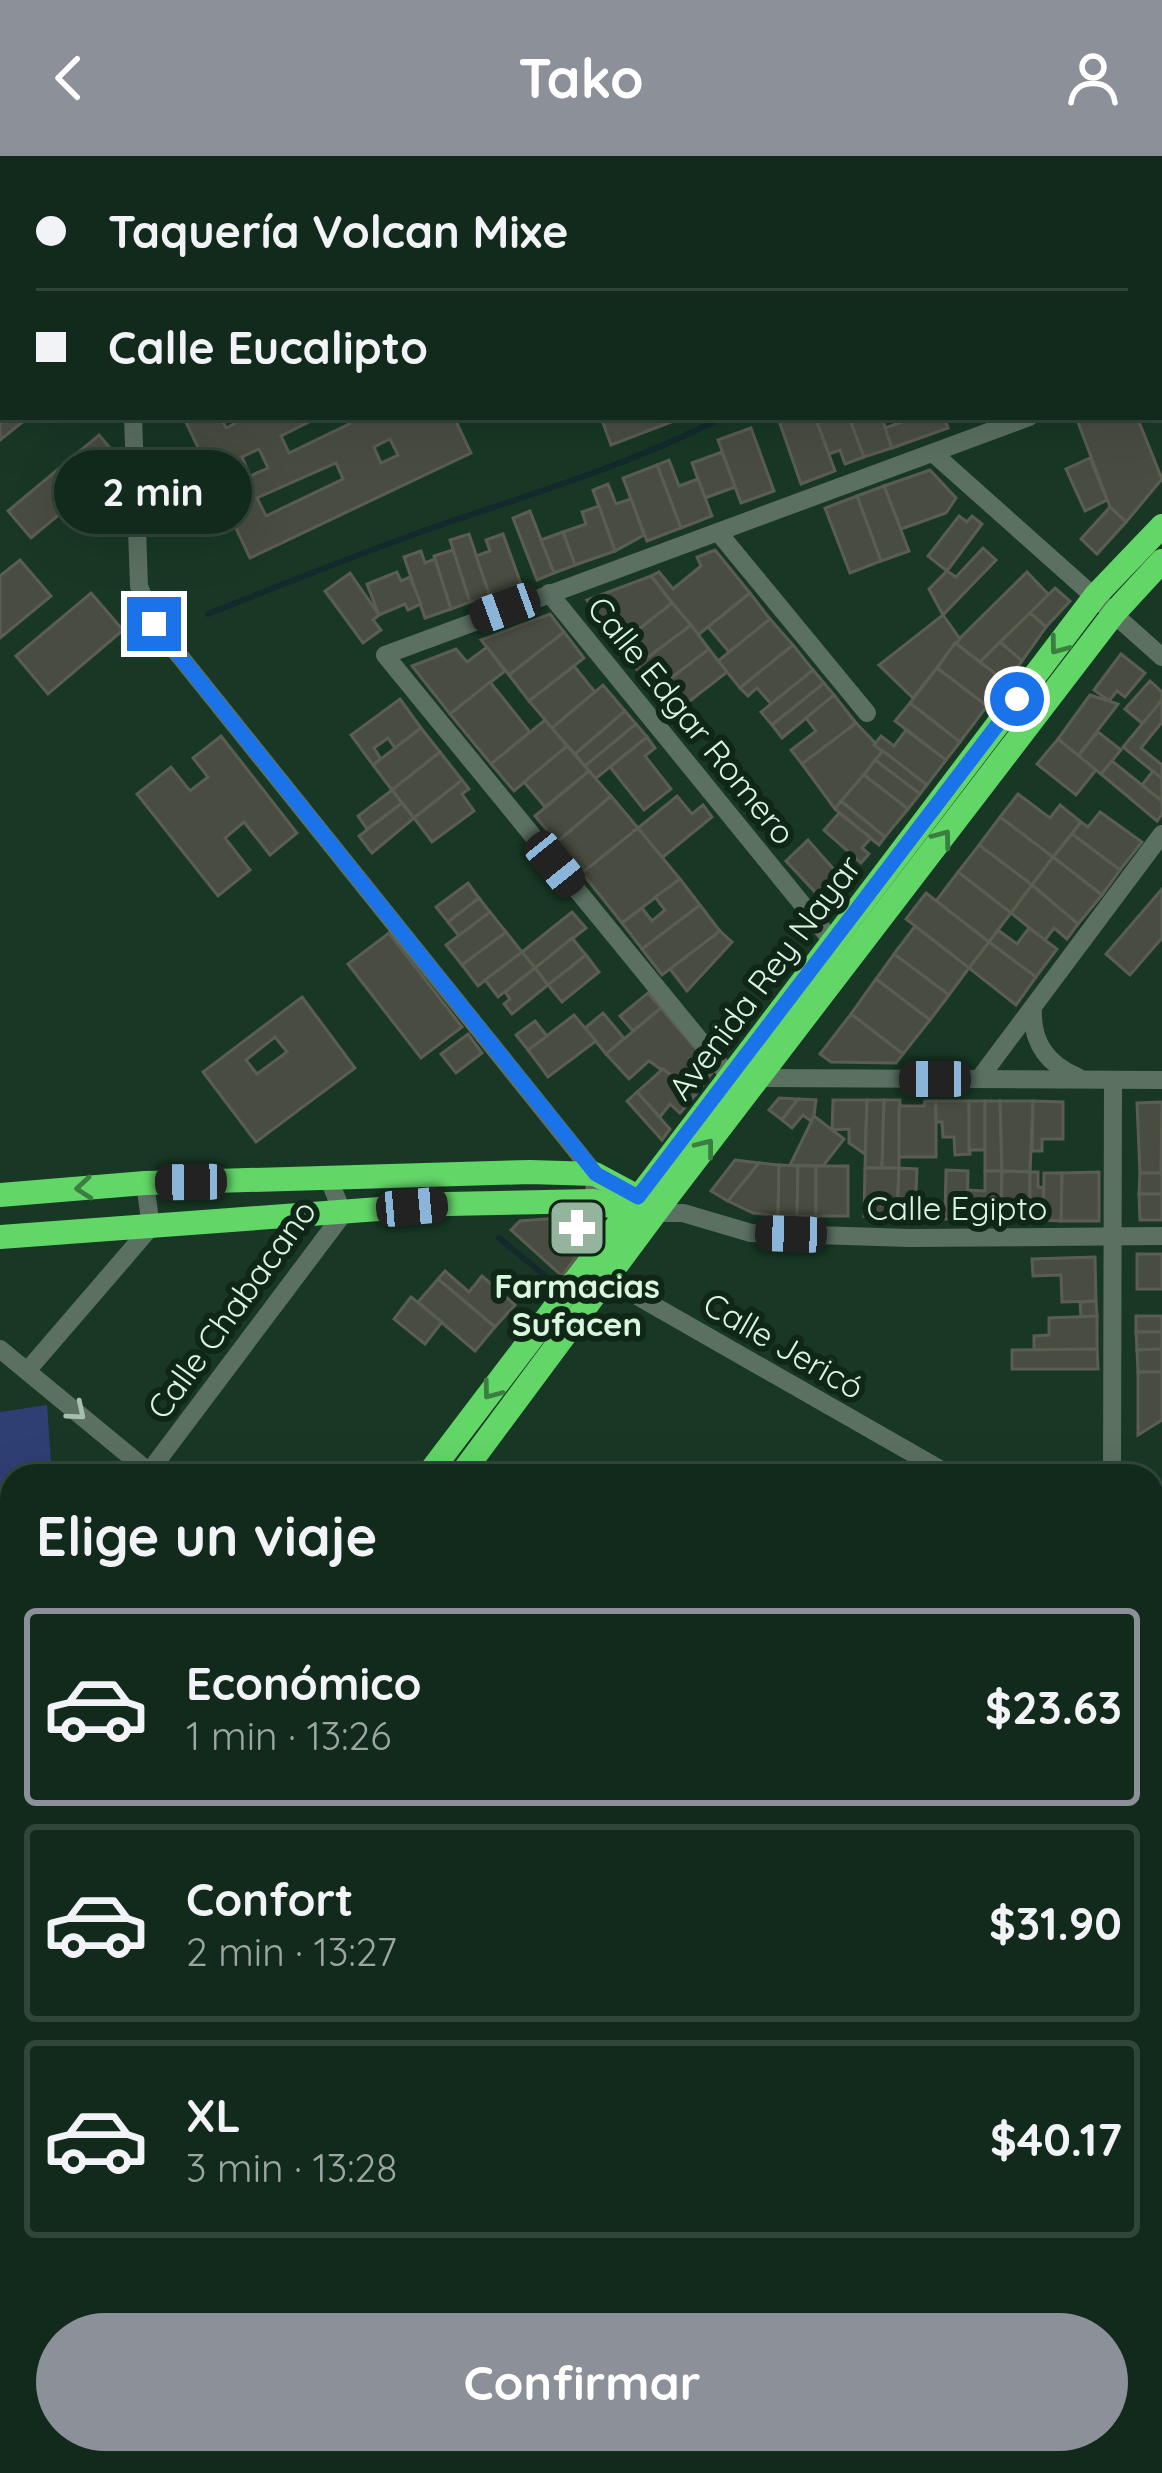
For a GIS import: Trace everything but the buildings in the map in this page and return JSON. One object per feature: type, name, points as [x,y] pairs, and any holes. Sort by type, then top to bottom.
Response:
[{"type":"main road","name":"Avenida Rey Nayar","points":[[437,1464],[760,1078],[1162,526]]},
{"type":"main road","name":"Avenida Rey Nayar","points":[[653,1206],[730,1077],[833,942],[1106,604],[1162,562]]},
{"type":"main road","points":[[529,1202],[530,1172]]},
{"type":"main road","points":[[0,1195],[145,1183],[530,1172],[596,1174],[653,1206]]},
{"type":"main road","points":[[0,1237],[447,1204],[594,1201],[653,1206]]},
{"type":"main road","name":"Avenida Rey Nayar","points":[[468,1464],[596,1273]]},
{"type":"street","points":[[134,420],[139,586],[154,624],[596,1174],[594,1201]]},
{"type":"street","points":[[730,1077],[385,655],[1021,420]]},
{"type":"street","points":[[933,454],[1162,657]]},
{"type":"street","points":[[718,532],[867,713]]},
{"type":"street","name":"Calle Edgar Romero","points":[[549,592],[833,942]]},
{"type":"street","points":[[979,1079],[1162,834]]},
{"type":"street","points":[[1034,1006],[1032,1022],[1044,1054],[1082,1078]]},
{"type":"street","points":[[760,1078],[1162,1080]]},
{"type":"street","points":[[1112,1080],[1112,1464]]},
{"type":"street","name":"Calle Chabacano","points":[[158,1464],[343,1214],[328,1178]]},
{"type":"street","points":[[27,1371],[151,1227],[145,1183]]},
{"type":"street","name":"Calle Egipto","points":[[653,1206],[752,1233],[909,1238],[1162,1236]]},
{"type":"street","name":"Calle Jericó","points":[[596,1273],[931,1464]]},
{"type":"street","points":[[0,1349],[139,1464]]},
{"type":"green space","points":[[47,1405],[51,1464],[0,1464],[0,1412]]},
{"type":"waterway","points":[[208,614],[388,544],[622,462],[717,420]]},
{"type":"waterway","points":[[499,1238],[554,1283]]},
{"type":"traffic: fast","points":[[436,1464],[1096,595],[1162,526]]},
{"type":"traffic: fast","points":[[469,1464],[1115,612],[1162,561]]},
{"type":"traffic: fast","points":[[0,1195],[145,1183],[530,1172],[595,1174],[638,1197],[651,1198]]},
{"type":"traffic: fast","points":[[0,1237],[447,1204],[594,1201],[636,1214]]},
{"type":"place","name":"Farmacias Sufacen","points":[[577,1228]]},
{"type":"route","points":[[154,624],[596,1174],[638,1197],[1017,699]]}]
